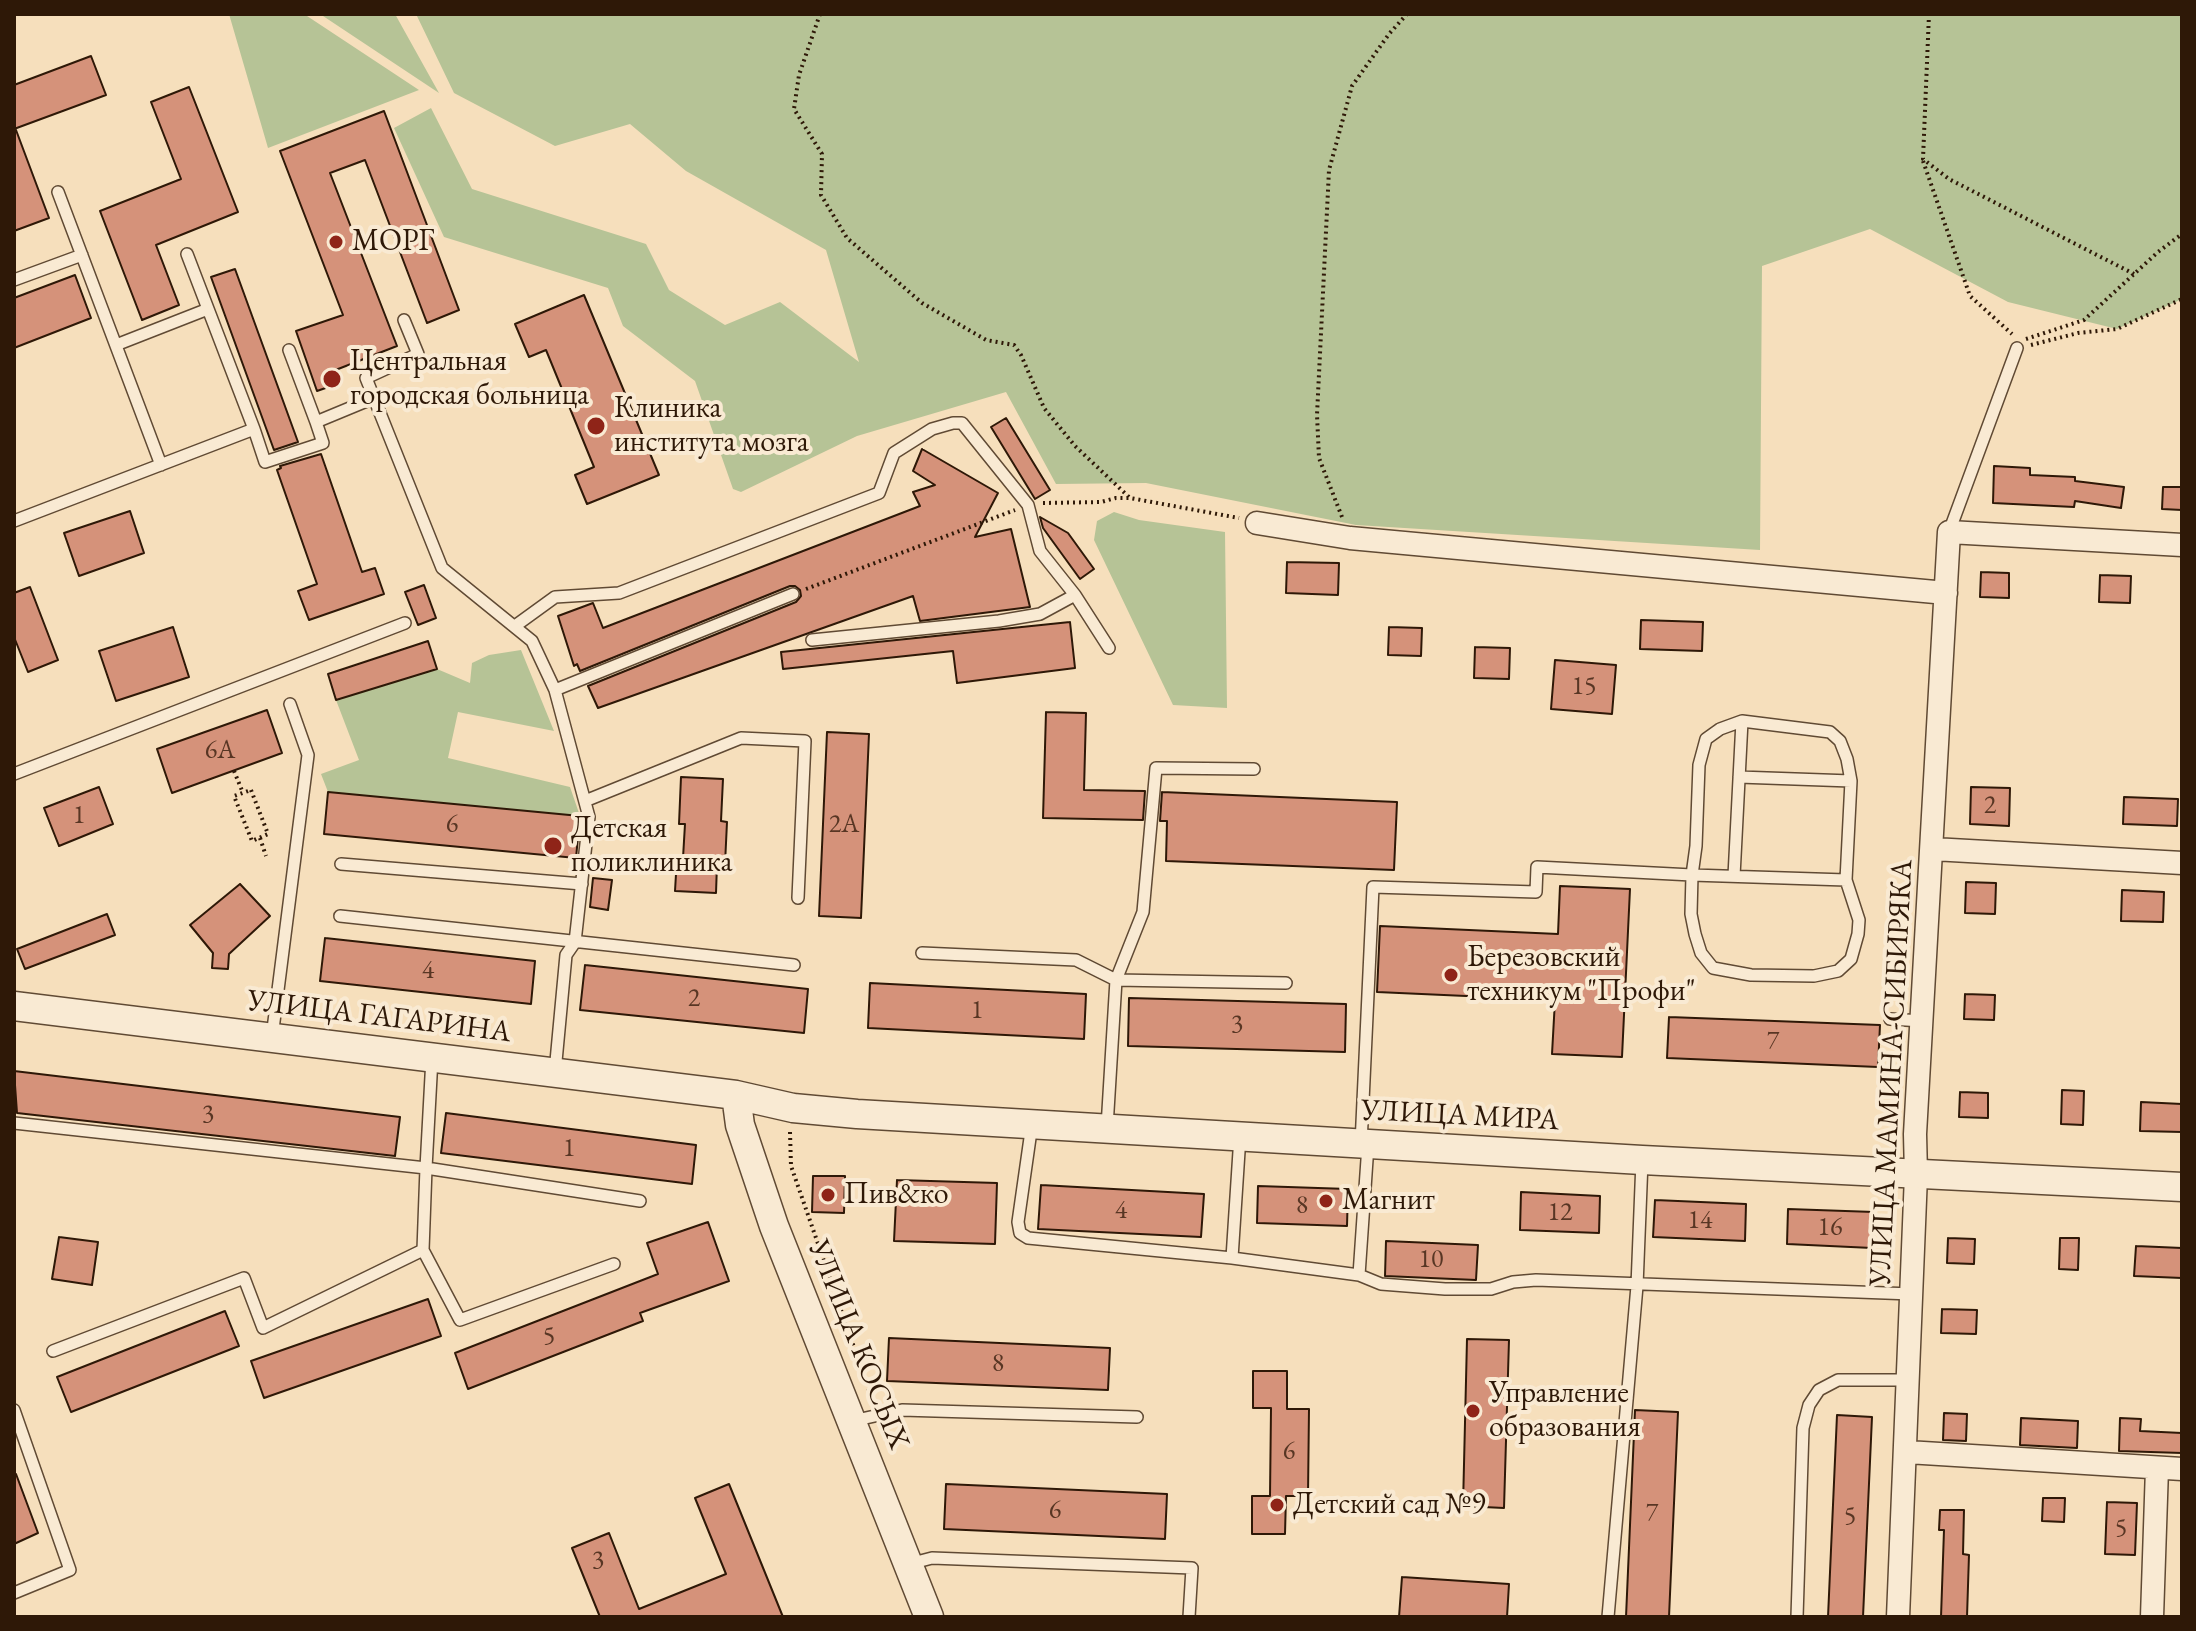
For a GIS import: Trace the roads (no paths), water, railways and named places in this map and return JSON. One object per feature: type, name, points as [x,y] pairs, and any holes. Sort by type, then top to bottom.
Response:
[{"type":"street","points":[[1257,523],[1350,538],[1946,593]]},
{"type":"street","points":[[1949,532],[2182,545]]},
{"type":"street","name":"УЛИЦА МАМИНА-СИБИРЯКА","points":[[1898,1617],[1907,1452],[1915,1134],[1949,532]]},
{"type":"street","points":[[1933,849],[2182,863]]},
{"type":"street","name":"УЛИЦА ГАГАРИНА","points":[[14,1007],[736,1095]]},
{"type":"street","name":"УЛИЦА МИРА","points":[[736,1095],[793,1108],[857,1114],[1642,1160],[2182,1187]]},
{"type":"street","name":"УЛИЦА КОСЫХ","points":[[736,1095],[740,1125],[756,1177],[864,1418],[908,1564],[929,1617]]},
{"type":"street","points":[[1907,1452],[2182,1469]]},
{"type":"street","points":[[2152,1617],[2157,1468]]},
{"type":"lane","points":[[58,192],[161,465]]},
{"type":"lane","points":[[187,254],[265,462],[323,443],[289,350]]},
{"type":"lane","points":[[14,280],[82,255]]},
{"type":"lane","points":[[116,345],[208,309]]},
{"type":"lane","points":[[404,320],[418,354],[366,378],[442,568],[532,641],[555,690],[589,817],[575,942],[566,955],[555,1073]]},
{"type":"lane","points":[[1949,532],[2017,348]]},
{"type":"lane","points":[[316,422],[374,398]]},
{"type":"lane","points":[[515,626],[555,597],[619,593],[879,493],[894,453],[932,429],[962,423],[1028,505],[1040,551],[1075,595],[1109,648]]},
{"type":"lane","points":[[14,521],[254,429]]},
{"type":"lane","points":[[555,690],[793,594]]},
{"type":"lane","points":[[812,640],[1040,614],[1075,595]]},
{"type":"lane","points":[[14,774],[405,623]]},
{"type":"lane","points":[[272,1038],[308,755],[290,704]]},
{"type":"lane","points":[[1734,876],[1742,721]]},
{"type":"lane","points":[[1742,721],[1830,732],[1840,741],[1851,781],[1846,880],[1859,920],[1851,959],[1838,971],[1814,976],[1751,975],[1713,968],[1701,953],[1691,914],[1699,765],[1706,739],[1720,729],[1742,721]]},
{"type":"lane","points":[[585,801],[741,738],[805,741],[798,898]]},
{"type":"lane","points":[[1106,1127],[1116,980],[1143,912],[1156,768],[1254,769]]},
{"type":"lane","points":[[1739,777],[1851,781]]},
{"type":"lane","points":[[341,864],[582,884]]},
{"type":"lane","points":[[1359,1275],[1373,887],[1536,892],[1537,867],[1846,880]]},
{"type":"lane","points":[[340,916],[794,965]]},
{"type":"lane","points":[[922,953],[1076,960],[1116,980],[1286,983]]},
{"type":"lane","points":[[1890,1019],[1922,1021]]},
{"type":"lane","points":[[432,1058],[423,1250],[460,1320],[614,1264]]},
{"type":"lane","points":[[14,1123],[426,1168],[640,1201]]},
{"type":"lane","points":[[1032,1123],[1018,1222],[1020,1233],[1028,1238],[1232,1258],[1359,1275],[1381,1284],[1445,1289],[1491,1289],[1513,1282],[1536,1280],[1912,1294]]},
{"type":"lane","points":[[1232,1258],[1240,1135]]},
{"type":"lane","points":[[1608,1617],[1637,1286],[1642,1160]]},
{"type":"lane","points":[[53,1351],[244,1278],[263,1328],[423,1250]]},
{"type":"lane","points":[[1797,1617],[1803,1428],[1809,1405],[1819,1390],[1838,1380],[1909,1380]]},
{"type":"lane","points":[[14,1410],[70,1570],[14,1593]]},
{"type":"lane","points":[[864,1418],[902,1410],[1137,1417]]},
{"type":"lane","points":[[908,1564],[932,1558],[1192,1568],[1189,1617]]},
{"type":"place","name":"МОРГ","points":[[336,242]]},
{"type":"place","name":"Центральная городская больница","points":[[332,379]]},
{"type":"place","name":"Клиника института мозга","points":[[596,426]]},
{"type":"place","name":"Детская поликлиника","points":[[553,846]]},
{"type":"place","name":"Березовский техникум \"Профи\"","points":[[1451,975]]},
{"type":"place","name":"Пив&ко","points":[[828,1195]]},
{"type":"place","name":"Магнит","points":[[1326,1201]]},
{"type":"place","name":"Управление образования","points":[[1473,1411]]},
{"type":"place","name":"Детский сад №9","points":[[1277,1505]]}]
